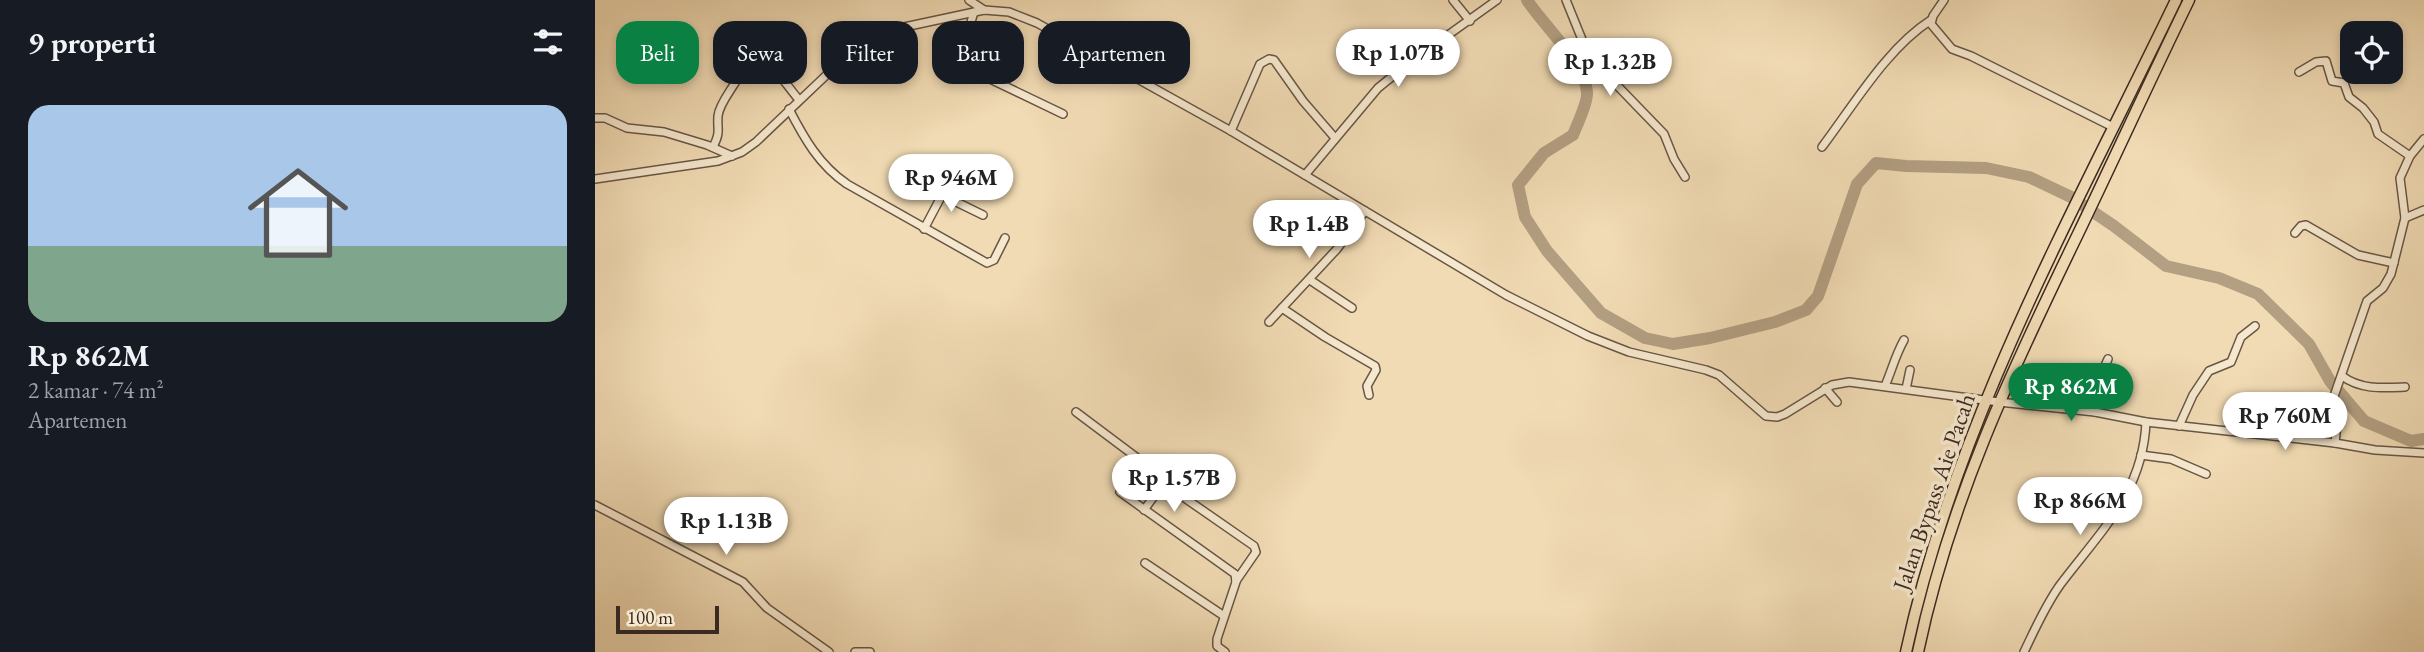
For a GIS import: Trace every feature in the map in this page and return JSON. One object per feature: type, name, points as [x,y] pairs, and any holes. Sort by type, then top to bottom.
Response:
[{"type":"highway","points":[[2113,127],[2176,0]]},
{"type":"highway","name":"Jalan Bypass Aie Pacah","points":[[1918,652],[1943,552],[1966,482],[1999,402],[2189,0]]},
{"type":"highway","name":"Jalan Bypass Aie Pacah","points":[[1906,652],[1934,547],[1955,481],[1986,400],[2113,127]]},
{"type":"street","points":[[969,0],[984,10]]},
{"type":"street","points":[[1453,0],[1469,21]]},
{"type":"street","points":[[1566,0],[1583,42],[1606,74],[1664,134],[1685,177]]},
{"type":"street","points":[[1822,147],[1896,51],[1931,20],[1944,0]]},
{"type":"street","points":[[1305,175],[1378,88],[1495,2]]},
{"type":"street","points":[[595,179],[718,162],[756,142],[789,108],[875,35],[908,25],[984,10],[997,10],[1021,15],[1231,131],[1496,289],[1588,336],[1629,352],[1719,375],[1766,416],[1786,414],[1825,388],[1849,382],[2095,412],[2146,422],[2375,450],[2424,453]]},
{"type":"street","points":[[974,12],[960,58],[963,66],[1063,114]]},
{"type":"street","points":[[1931,20],[1933,28],[1955,52],[1971,56],[2113,127]]},
{"type":"street","points":[[1231,131],[1260,64],[1269,59],[1274,60],[1303,101],[1335,138]]},
{"type":"street","points":[[2299,72],[2316,62],[2326,61],[2332,81],[2344,83],[2349,97],[2363,108],[2374,122],[2378,134],[2410,156]]},
{"type":"street","points":[[713,147],[720,132],[720,110],[743,70],[751,63],[760,62],[770,66],[799,100]]},
{"type":"street","points":[[789,108],[809,147],[827,168],[847,184],[989,263],[994,261],[1005,238]]},
{"type":"street","points":[[595,118],[605,118],[627,128],[664,132],[713,147],[732,156]]},
{"type":"street","points":[[2335,443],[2337,424],[2330,411],[2332,402],[2367,301],[2385,285],[2395,263],[2405,218],[2400,178],[2410,156],[2424,139]]},
{"type":"street","points":[[947,197],[958,178]]},
{"type":"street","points":[[924,229],[943,195],[983,215]]},
{"type":"street","points":[[2405,218],[2424,210]]},
{"type":"street","points":[[1269,322],[1337,250],[1364,211]]},
{"type":"street","points":[[2295,233],[2301,226],[2307,225],[2358,255],[2395,263]]},
{"type":"street","points":[[1310,280],[1352,308]]},
{"type":"street","points":[[1282,308],[1375,366],[1376,370],[1367,386],[1369,395]]},
{"type":"street","points":[[2179,426],[2193,395],[2209,371],[2231,362],[2241,337],[2255,326]]},
{"type":"street","points":[[1885,386],[1903,340]]},
{"type":"street","points":[[2095,412],[2098,381],[2108,359]]},
{"type":"street","points":[[1906,389],[1910,370]]},
{"type":"street","points":[[2341,378],[2367,387],[2405,387]]},
{"type":"street","points":[[1825,388],[1837,402]]},
{"type":"street","points":[[1076,412],[1136,457],[1120,492],[1235,574],[1235,582]]},
{"type":"street","points":[[2024,652],[2052,596],[2126,498],[2141,454],[2146,422]]},
{"type":"street","points":[[2141,454],[2171,459],[2206,474]]},
{"type":"street","points":[[1145,510],[1160,488],[1166,485],[1178,461]]},
{"type":"street","points":[[1166,485],[1255,547],[1255,552],[1235,582],[1217,639],[1217,646],[1225,652]]},
{"type":"street","points":[[595,505],[743,582],[767,608],[829,652]]},
{"type":"street","points":[[1145,563],[1224,616]]},
{"type":"street","points":[[2024,652],[2034,651]]},
{"type":"street","points":[[855,652],[870,652]]},
{"type":"waterway","points":[[1527,0],[1572,57],[1585,82],[1587,97],[1573,135],[1544,153],[1518,185],[1525,217],[1547,251],[1601,313],[1645,338],[1673,344],[1710,338],[1775,322],[1806,310],[1818,296],[1857,184],[1876,163],[1986,168],[2029,177],[2071,197],[2166,266],[2219,278],[2258,294],[2309,344],[2330,381],[2364,421],[2411,441],[2424,439]]}]
